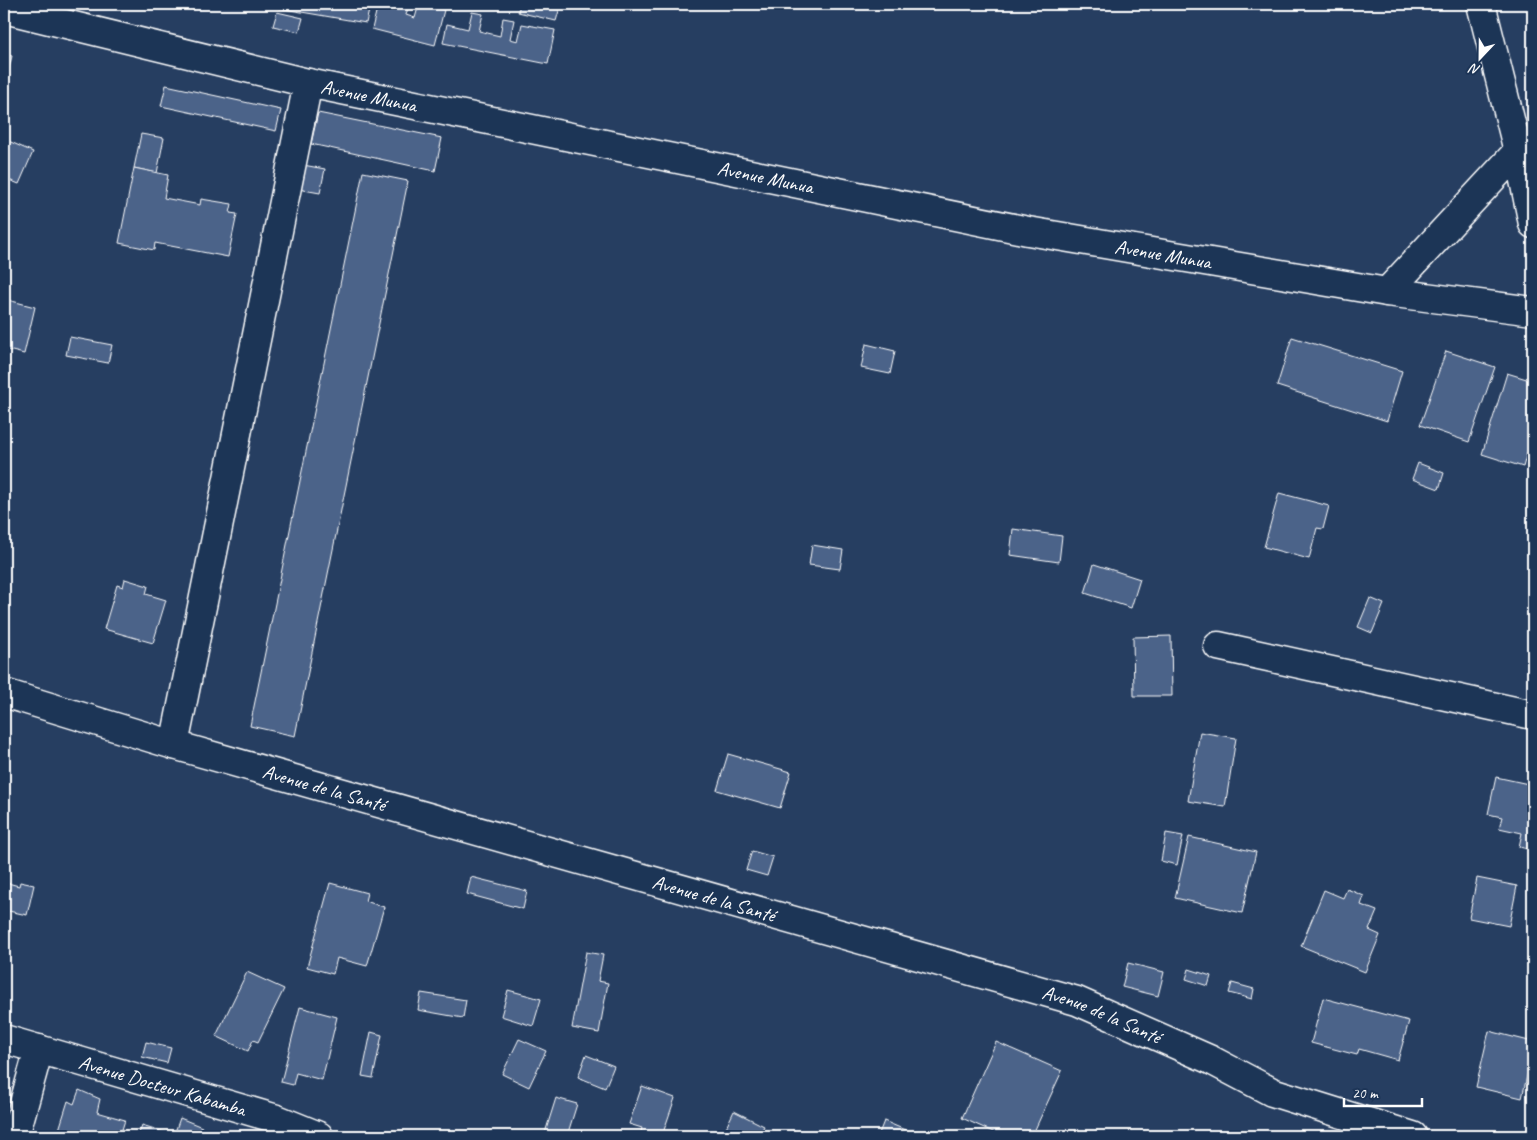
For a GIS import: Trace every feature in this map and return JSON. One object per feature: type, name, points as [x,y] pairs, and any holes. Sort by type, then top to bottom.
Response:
[{"type":"street","points":[[1481,4],[1518,151],[1533,224]]},
{"type":"street","name":"Avenue Munua","points":[[4,9],[308,84],[1028,231],[1387,292],[1533,311]]},
{"type":"street","points":[[174,745],[308,84]]},
{"type":"street","points":[[1387,292],[1518,151]]},
{"type":"street","points":[[1218,646],[1533,715]]},
{"type":"street","name":"Avenue de la Santé","points":[[4,693],[174,745],[1077,1001],[1211,1060],[1272,1092],[1413,1136]]},
{"type":"street","name":"Avenue Docteur Kabamba","points":[[4,1039],[277,1119],[319,1136]]},
{"type":"street","points":[[15,1136],[40,1049]]},
{"type":"building","points":[[279,4],[357,4],[370,6],[366,23],[278,8]]},
{"type":"building","points":[[378,4],[409,4],[406,15],[415,18],[419,4],[444,10],[435,45],[372,29]]},
{"type":"building","points":[[520,4],[561,4],[556,21],[518,12]]},
{"type":"building","points":[[277,12],[303,18],[299,32],[273,26]]},
{"type":"building","points":[[472,12],[483,14],[479,31],[500,36],[503,18],[514,20],[510,39],[518,41],[522,24],[555,30],[548,64],[443,43],[447,24],[468,29]]},
{"type":"building","points":[[4,54],[12,56],[6,80],[4,79]]},
{"type":"building","points":[[166,85],[281,110],[276,131],[161,106]]},
{"type":"building","points":[[318,113],[442,138],[435,171],[311,144]]},
{"type":"building","points":[[141,134],[164,138],[157,173],[134,168]]},
{"type":"building","points":[[4,139],[33,152],[19,184],[4,178]]},
{"type":"building","points":[[303,165],[325,169],[320,193],[298,189]]},
{"type":"building","points":[[134,168],[168,175],[164,198],[200,205],[201,199],[232,204],[230,213],[237,214],[228,257],[155,243],[154,250],[119,243]]},
{"type":"building","points":[[363,172],[408,181],[295,736],[250,726]]},
{"type":"building","points":[[4,299],[35,307],[24,354],[4,349]]},
{"type":"building","points":[[70,337],[112,345],[108,363],[66,355]]},
{"type":"building","points":[[1292,337],[1402,371],[1387,421],[1277,386]]},
{"type":"building","points":[[866,344],[895,351],[890,374],[861,368]]},
{"type":"building","points":[[1446,351],[1495,367],[1469,442],[1420,425]]},
{"type":"building","points":[[1507,373],[1533,381],[1533,432],[1523,467],[1482,454]]},
{"type":"building","points":[[1418,463],[1444,473],[1439,489],[1412,479]]},
{"type":"building","points":[[1279,493],[1329,506],[1323,529],[1317,528],[1309,559],[1264,547]]},
{"type":"building","points":[[1013,529],[1062,536],[1059,562],[1010,555]]},
{"type":"building","points":[[812,545],[843,550],[840,569],[809,565]]},
{"type":"building","points":[[1094,564],[1140,579],[1131,608],[1085,593]]},
{"type":"building","points":[[125,579],[148,586],[146,594],[166,600],[153,643],[104,629],[117,585],[123,587]]},
{"type":"building","points":[[1370,598],[1384,604],[1372,633],[1358,627]]},
{"type":"building","points":[[1171,636],[1172,696],[1134,696],[1133,637]]},
{"type":"building","points":[[1200,732],[1236,738],[1225,807],[1188,801]]},
{"type":"building","points":[[728,754],[791,772],[780,808],[717,790]]},
{"type":"building","points":[[1496,777],[1533,785],[1533,850],[1519,847],[1522,833],[1499,828],[1502,817],[1488,814]]},
{"type":"building","points":[[1166,833],[1183,836],[1177,865],[1161,861]]},
{"type":"building","points":[[1189,837],[1256,852],[1242,913],[1175,898]]},
{"type":"building","points":[[752,851],[773,857],[767,876],[746,870]]},
{"type":"building","points":[[471,877],[527,891],[523,909],[467,894]]},
{"type":"building","points":[[1477,878],[1517,886],[1509,926],[1469,918]]},
{"type":"building","points":[[4,882],[19,886],[20,882],[34,885],[27,915],[4,910]]},
{"type":"building","points":[[330,883],[367,893],[365,901],[384,907],[367,966],[337,958],[333,974],[307,967]]},
{"type":"building","points":[[1347,889],[1364,896],[1361,905],[1377,911],[1369,930],[1380,935],[1365,972],[1301,946],[1324,890],[1343,898]]},
{"type":"building","points":[[586,952],[603,955],[598,981],[608,983],[599,1033],[572,1028]]},
{"type":"building","points":[[1128,963],[1164,972],[1158,996],[1122,987]]},
{"type":"building","points":[[1189,969],[1211,976],[1208,986],[1186,979]]},
{"type":"building","points":[[247,972],[284,989],[258,1042],[253,1040],[248,1051],[216,1036]]},
{"type":"building","points":[[1232,983],[1254,989],[1252,999],[1229,993]]},
{"type":"building","points":[[508,990],[541,999],[533,1026],[501,1016]]},
{"type":"building","points":[[421,993],[466,1000],[463,1018],[418,1010]]},
{"type":"building","points":[[1323,998],[1409,1021],[1398,1060],[1359,1049],[1357,1055],[1311,1043]]},
{"type":"building","points":[[300,1007],[337,1017],[322,1080],[296,1073],[293,1085],[281,1082]]},
{"type":"building","points":[[1533,1018],[1533,1035],[1529,1034]]},
{"type":"building","points":[[1489,1031],[1533,1042],[1533,1068],[1529,1067],[1522,1098],[1476,1087]]},
{"type":"building","points":[[371,1032],[382,1035],[373,1078],[362,1076]]},
{"type":"building","points":[[519,1039],[546,1051],[529,1087],[502,1074]]},
{"type":"building","points":[[146,1042],[171,1048],[167,1063],[142,1057]]},
{"type":"building","points":[[996,1042],[1062,1071],[1032,1136],[1002,1136],[962,1118]]},
{"type":"building","points":[[586,1055],[614,1066],[605,1088],[578,1077]]},
{"type":"building","points":[[642,1086],[675,1098],[662,1136],[640,1134],[642,1128],[629,1124]]},
{"type":"building","points":[[79,1090],[100,1099],[97,1112],[125,1120],[120,1136],[57,1136],[68,1101],[74,1104]]},
{"type":"building","points":[[556,1098],[577,1104],[567,1136],[544,1136]]},
{"type":"building","points":[[734,1111],[764,1126],[759,1136],[751,1136],[742,1132],[740,1136],[722,1136]]},
{"type":"building","points":[[180,1118],[202,1127],[200,1136],[138,1136],[142,1125],[174,1135]]},
{"type":"building","points":[[884,1121],[919,1136],[878,1136]]}]
